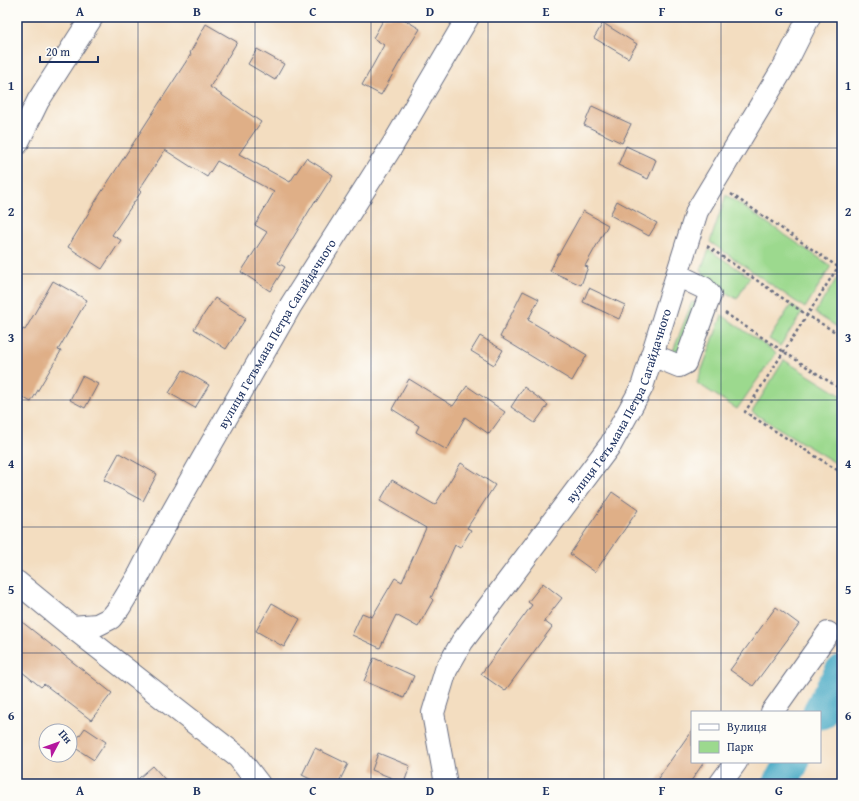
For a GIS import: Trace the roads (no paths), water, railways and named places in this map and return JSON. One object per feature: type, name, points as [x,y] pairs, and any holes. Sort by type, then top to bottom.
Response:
[{"type":"street","points":[[17,144],[38,101],[92,17]]},
{"type":"street","name":"вулиця Гетьмана Петра Сагайдачного","points":[[72,627],[97,625],[111,618],[119,608],[291,305],[392,146],[468,17]]},
{"type":"street","name":"вулиця Гетьмана Петра Сагайдачного","points":[[446,784],[433,713],[446,670],[462,642],[611,444],[642,387],[697,211],[785,65],[809,17]]},
{"type":"street","points":[[652,356],[679,366],[685,362],[710,295],[708,290],[677,276]]},
{"type":"street","points":[[17,582],[238,757],[259,784]]},
{"type":"street","points":[[773,711],[828,633]]},
{"type":"street","points":[[720,784],[735,763]]},
{"type":"waterway","points":[[821,711],[842,672]]},
{"type":"waterway","points":[[780,784],[791,763]]}]
